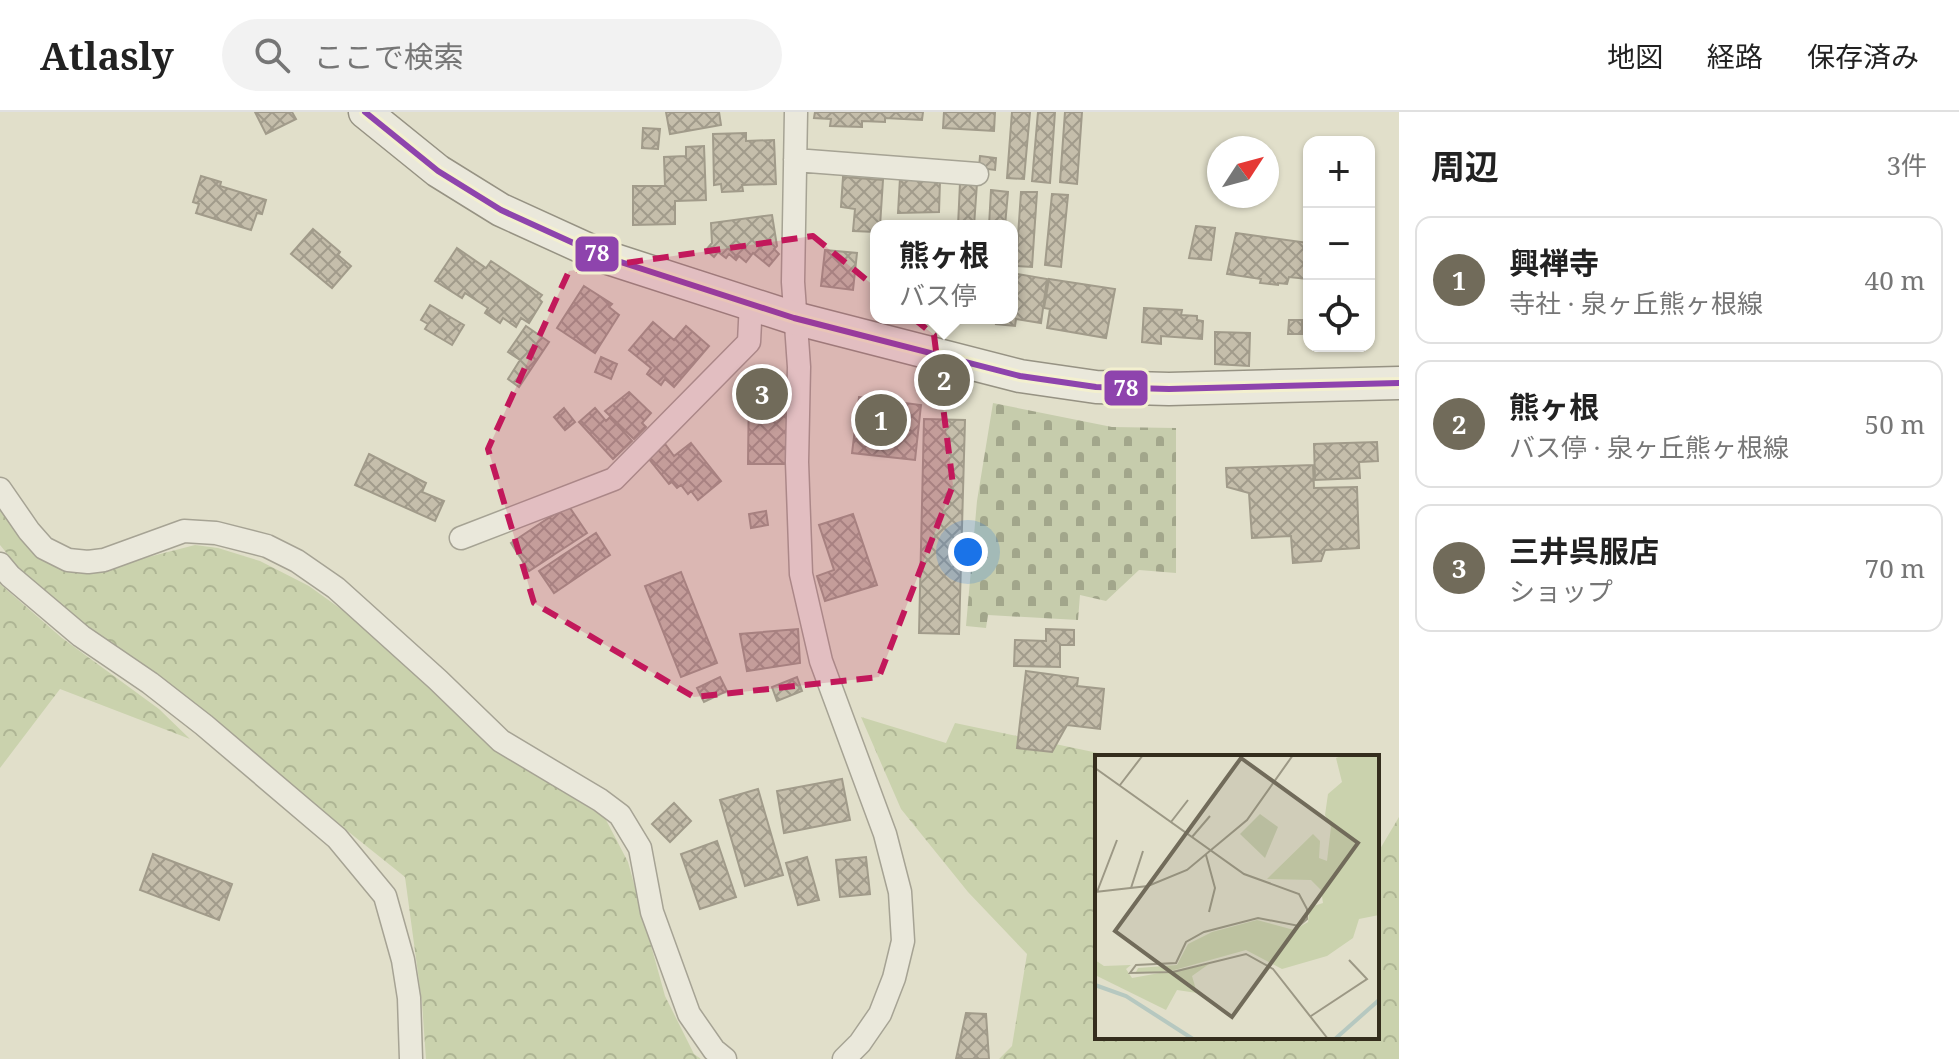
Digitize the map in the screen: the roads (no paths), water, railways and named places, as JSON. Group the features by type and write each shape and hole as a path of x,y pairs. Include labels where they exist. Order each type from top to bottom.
{"main road":[{"path":"365,112 438,171 501,210 602,256 794,318 1020,376 1096,387 1169,389 1399,383"}],"street":[{"path":"796,112 794,318 799,367 797,462 801,574 821,661 885,834 900,892 903,941 894,978 880,1014 860,1043 844,1059"},
{"path":"795,160 977,174"},
{"path":"461,538 614,479 749,342 751,302"},
{"path":"0,489 44,548 68,560 104,560 184,531 216,533 267,546 297,561 336,588 501,741 620,815 640,848 652,912 689,1014 714,1050 725,1059"},
{"path":"0,564 81,636 204,725 337,838 385,896 403,960 409,998 411,1059"}],"place":[{"name":"熊ヶ根","path":"944,380"},
{"name":"三井呉服店","path":"762,394"},
{"name":"興禅寺","path":"881,420"}]}
